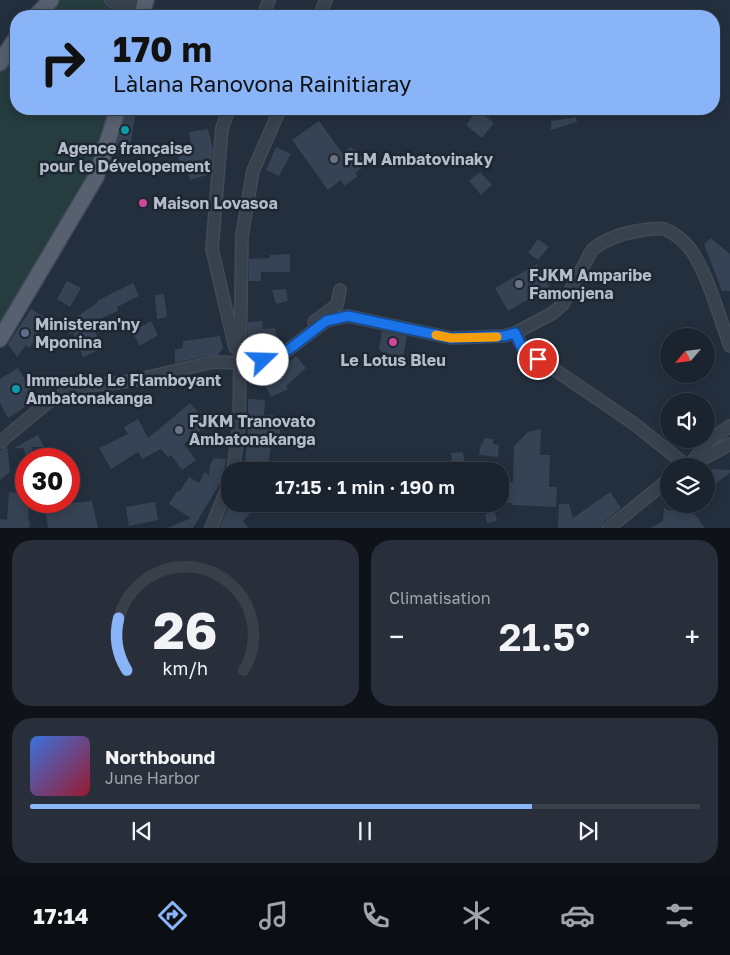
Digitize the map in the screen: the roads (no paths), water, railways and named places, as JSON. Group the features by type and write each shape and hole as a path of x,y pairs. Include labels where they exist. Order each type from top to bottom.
{"main road":[{"path":"41,10 50,0"},
{"path":"0,63 10,47"},
{"path":"0,339 96,177 116,115"}],"street":[{"path":"111,0 136,10"},
{"path":"128,0 139,10"},
{"path":"227,115 222,128 212,249 239,363"},
{"path":"234,462 239,425 242,234 253,171 277,115"},
{"path":"0,442 46,403 69,391 85,386 132,381 212,362 239,363 263,360 284,353 326,321 348,316 451,338 504,336 515,333 553,313 563,304 592,250 599,244 622,234 662,229 680,238 693,252 705,278 730,346"},
{"path":"263,360 337,305 340,290"},
{"path":"515,333 522,348 633,423 680,458"},
{"path":"694,458 710,440 730,426"},
{"path":"703,458 730,444"},
{"path":"609,528 660,486"},
{"path":"211,528 221,503"}],"place":[{"name":"Agence française pour le Dévelopement","path":"125,130"},
{"name":"FLM Ambatovinaky","path":"334,159"},
{"name":"Maison Lovasoa","path":"143,203"},
{"name":"FJKM Amparibe Famonjena","path":"519,284"},
{"name":"Ministeran'ny Mponina","path":"25,333"},
{"name":"Le Lotus Bleu","path":"393,342"},
{"name":"Immeuble Le Flamboyant Ambatonakanga","path":"16,389"},
{"name":"FJKM Tranovato Ambatonakanga","path":"179,430"}]}
